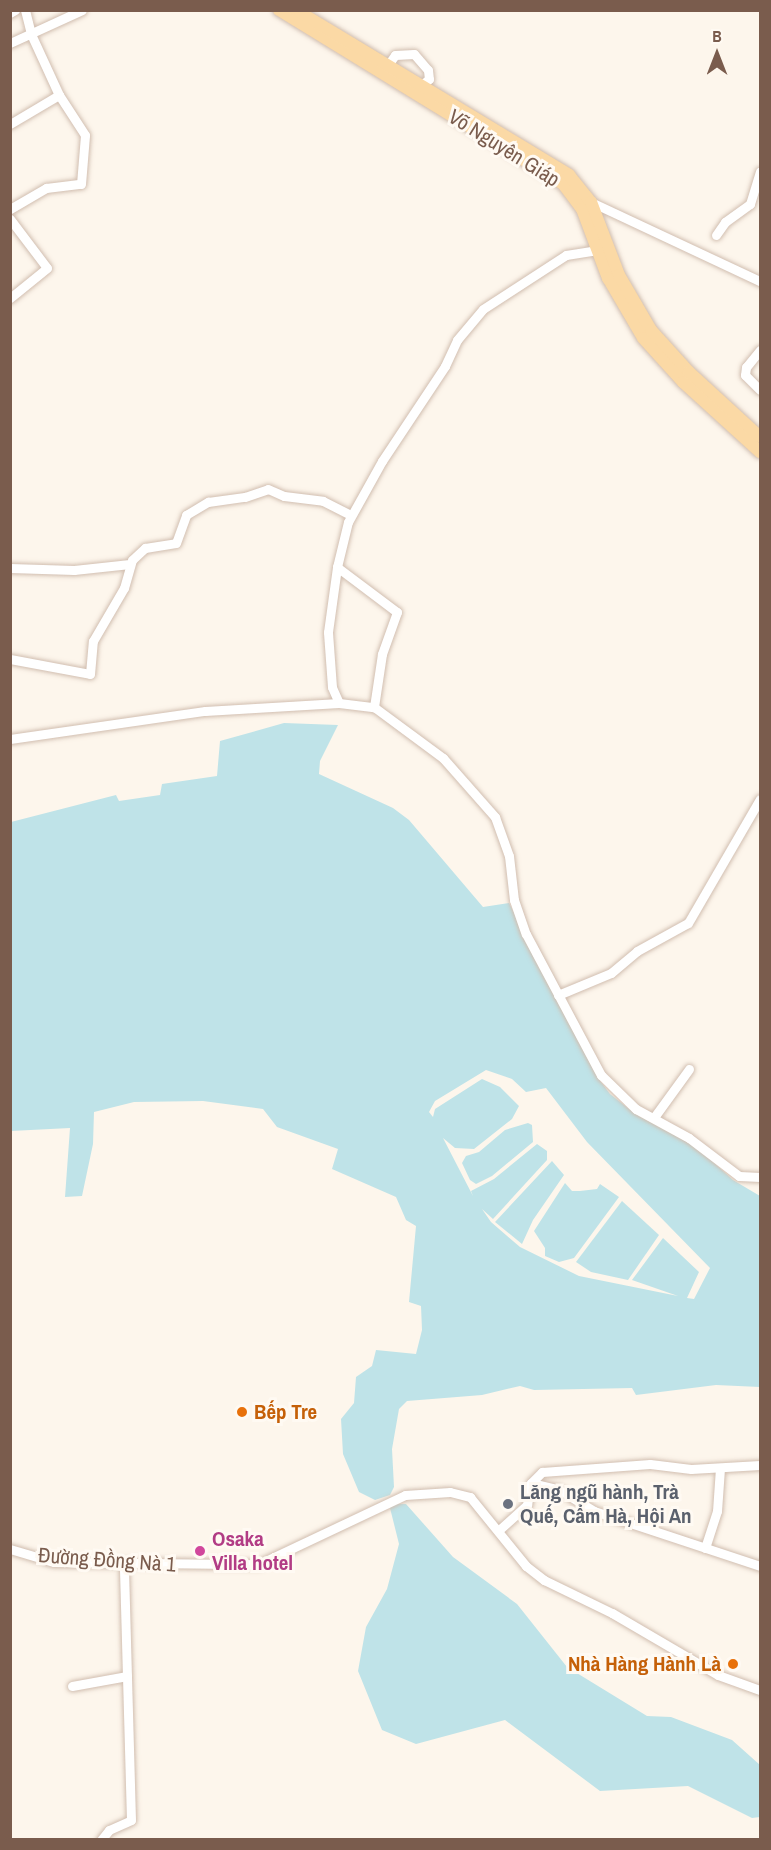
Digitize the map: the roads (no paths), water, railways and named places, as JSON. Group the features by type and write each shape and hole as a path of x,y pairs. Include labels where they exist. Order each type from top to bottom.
{"main road":[{"name":"Võ Nguyên Giáp","path":"279,10 418,89 563,184 582,209 625,310 649,346 760,452"},
{"name":"Võ Nguyên Giáp","path":"296,10 385,69"},
{"name":"Võ Nguyên Giáp","path":"418,89 556,165 591,202 619,275 651,330 689,372 760,437"}],"street":[{"path":"10,13 15,10"},
{"path":"10,209 46,188 81,184 85,135 59,94 31,34 25,10"},
{"path":"10,43 82,10"},
{"path":"385,69 395,55 414,54 428,70 429,79 418,89"},
{"path":"10,124 59,94"},
{"path":"716,235 725,222 750,204 760,172"},
{"path":"591,202 760,280"},
{"path":"10,219 47,268 10,298"},
{"path":"339,703 332,687 328,639 337,567 351,515 445,366 457,340 474,319 494,301 566,255 598,250"},
{"path":"760,350 746,367 745,375 760,390"},
{"path":"10,659 90,674 93,641 124,588 130,564 145,548 176,543 186,515 214,499 238,498 268,489 284,496 323,501 351,515"},
{"path":"10,568 74,570 130,564"},
{"path":"337,567 397,612 382,654 374,707"},
{"path":"10,739 182,713 339,703 374,707 418,736 450,765 495,817 509,856 520,919 601,1075 636,1109 655,1116 739,1176 760,1177"},
{"path":"558,995 611,973 637,951 688,923 760,799"},
{"path":"655,1116 689,1069"},
{"path":"499,1530 526,1504 531,1483 542,1472 650,1464 720,1468 760,1465"},
{"path":"705,1548 717,1511 720,1468"},
{"path":"531,1483 558,1489 594,1511 760,1566"},
{"name":"Đường Đồng Nà 1","path":"10,1549 54,1562 259,1564 405,1495 432,1491 470,1497 526,1566 544,1580 612,1613 718,1675 760,1690"},
{"path":"101,1839 109,1830 131,1820 124,1564"},
{"path":"72,1686 127,1676"}],"water":[{"path":"284,723 338,725 320,761 319,774 393,808 409,820 483,907 509,903 598,1078 610,1094 629,1109 658,1122 702,1152 733,1180 760,1196 760,1387 716,1385 636,1395 632,1388 534,1390 520,1386 482,1395 407,1401 399,1409 392,1449 394,1487 390,1495 375,1500 359,1492 343,1454 341,1419 354,1403 356,1377 372,1366 376,1350 416,1354 422,1330 421,1306 409,1302 416,1226 406,1220 396,1197 332,1169 338,1149 277,1127 263,1109 203,1101 134,1102 94,1112 93,1144 82,1196 65,1197 70,1128 11,1131 11,822 116,795 119,801 160,795 162,784 217,776 220,741","holes":["486,1070 512,1079 526,1092 546,1088 587,1142 710,1268 694,1299 687,1298 699,1272 663,1238 632,1280 678,1296 579,1276 520,1247 491,1222 482,1209 493,1219 547,1160 547,1151 537,1144 494,1179 471,1191 473,1196 443,1138 455,1148 474,1149 512,1119 519,1106 500,1087 482,1079 435,1109 433,1117 429,1112 435,1101"]},
{"path":"528,1123 532,1125 533,1142 492,1176 476,1184 470,1180 462,1163 466,1156 479,1152 505,1130"},
{"path":"552,1161 564,1175 533,1220 522,1244 495,1222"},
{"path":"565,1183 572,1191 597,1189 600,1184 619,1197 574,1258 559,1262 545,1256 545,1248 534,1231"},
{"path":"622,1201 659,1235 628,1280 591,1272 576,1262"},
{"path":"389,1504 406,1504 453,1557 517,1604 567,1667 647,1716 671,1717 732,1740 760,1765 760,1817 752,1818 688,1786 600,1791 505,1720 416,1744 382,1730 358,1671 366,1627 387,1589 399,1544"}],"place":[{"name":"Bếp Tre","path":"242,1412"},
{"name":"Lăng ngũ hành, Trà Quế, Cẩm Hà, Hội An","path":"508,1504"},
{"name":"Osaka Villa hotel","path":"200,1551"},
{"name":"Nhà Hàng Hành Là","path":"733,1664"}]}
